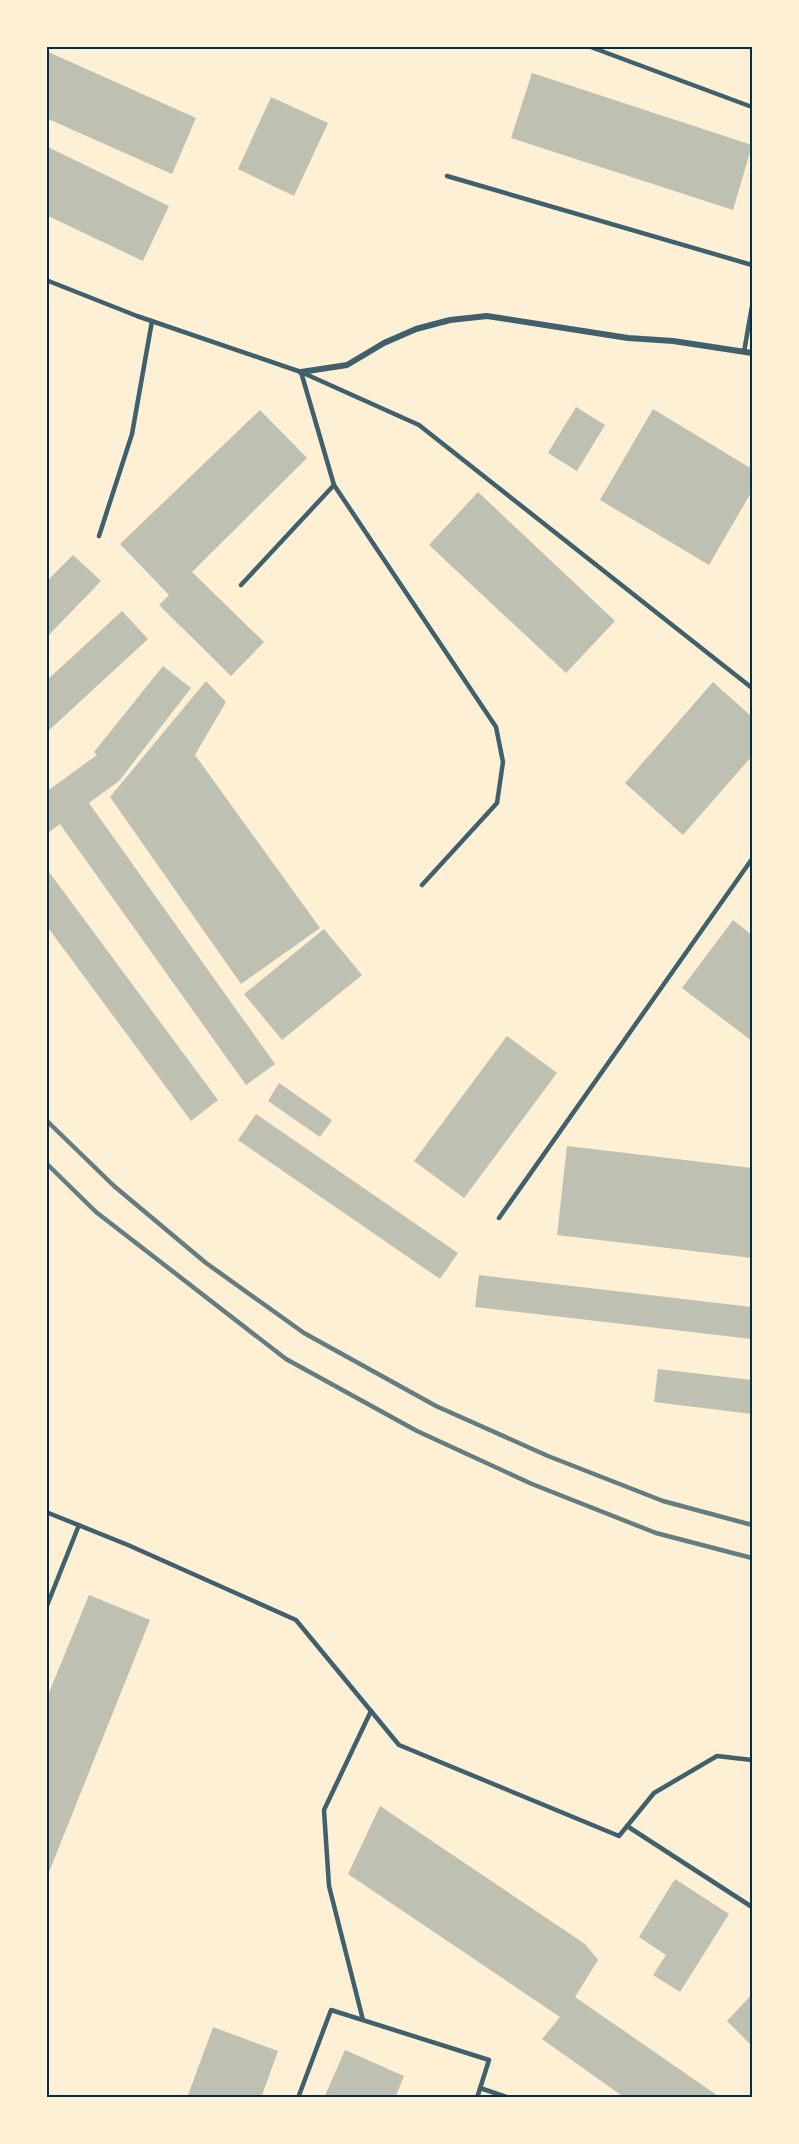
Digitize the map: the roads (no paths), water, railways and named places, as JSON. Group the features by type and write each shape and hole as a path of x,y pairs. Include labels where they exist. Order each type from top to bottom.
{"street":[{"path":"301,372 347,365 384,342 416,329 450,320 487,316 628,338 674,341 753,353"}],"lane":[{"path":"588,46 753,107"},
{"path":"447,176 753,265"},
{"path":"46,280 152,321 301,372 419,425 753,688"},
{"path":"744,352 753,306"},
{"path":"99,536 132,434 152,321"},
{"path":"301,372 334,485 496,728 503,762 497,803 422,885"},
{"path":"242,585 334,485"},
{"path":"499,1218 753,859"},
{"path":"46,1512 296,1620 399,1745 619,1836 654,1793 717,1755 753,1760"},
{"path":"46,1608 79,1525"},
{"path":"363,2020 329,1886 324,1810 371,1712"},
{"path":"627,1826 753,1907"},
{"path":"298,2097 331,2010 489,2060 477,2097"},
{"path":"480,2088 510,2097"}],"railway":[{"path":"46,1120 114,1186 206,1263 304,1333 436,1406 548,1456 663,1501 752,1525"},
{"path":"46,1163 96,1212 286,1359 417,1431 532,1484 656,1533 752,1558"}]}
